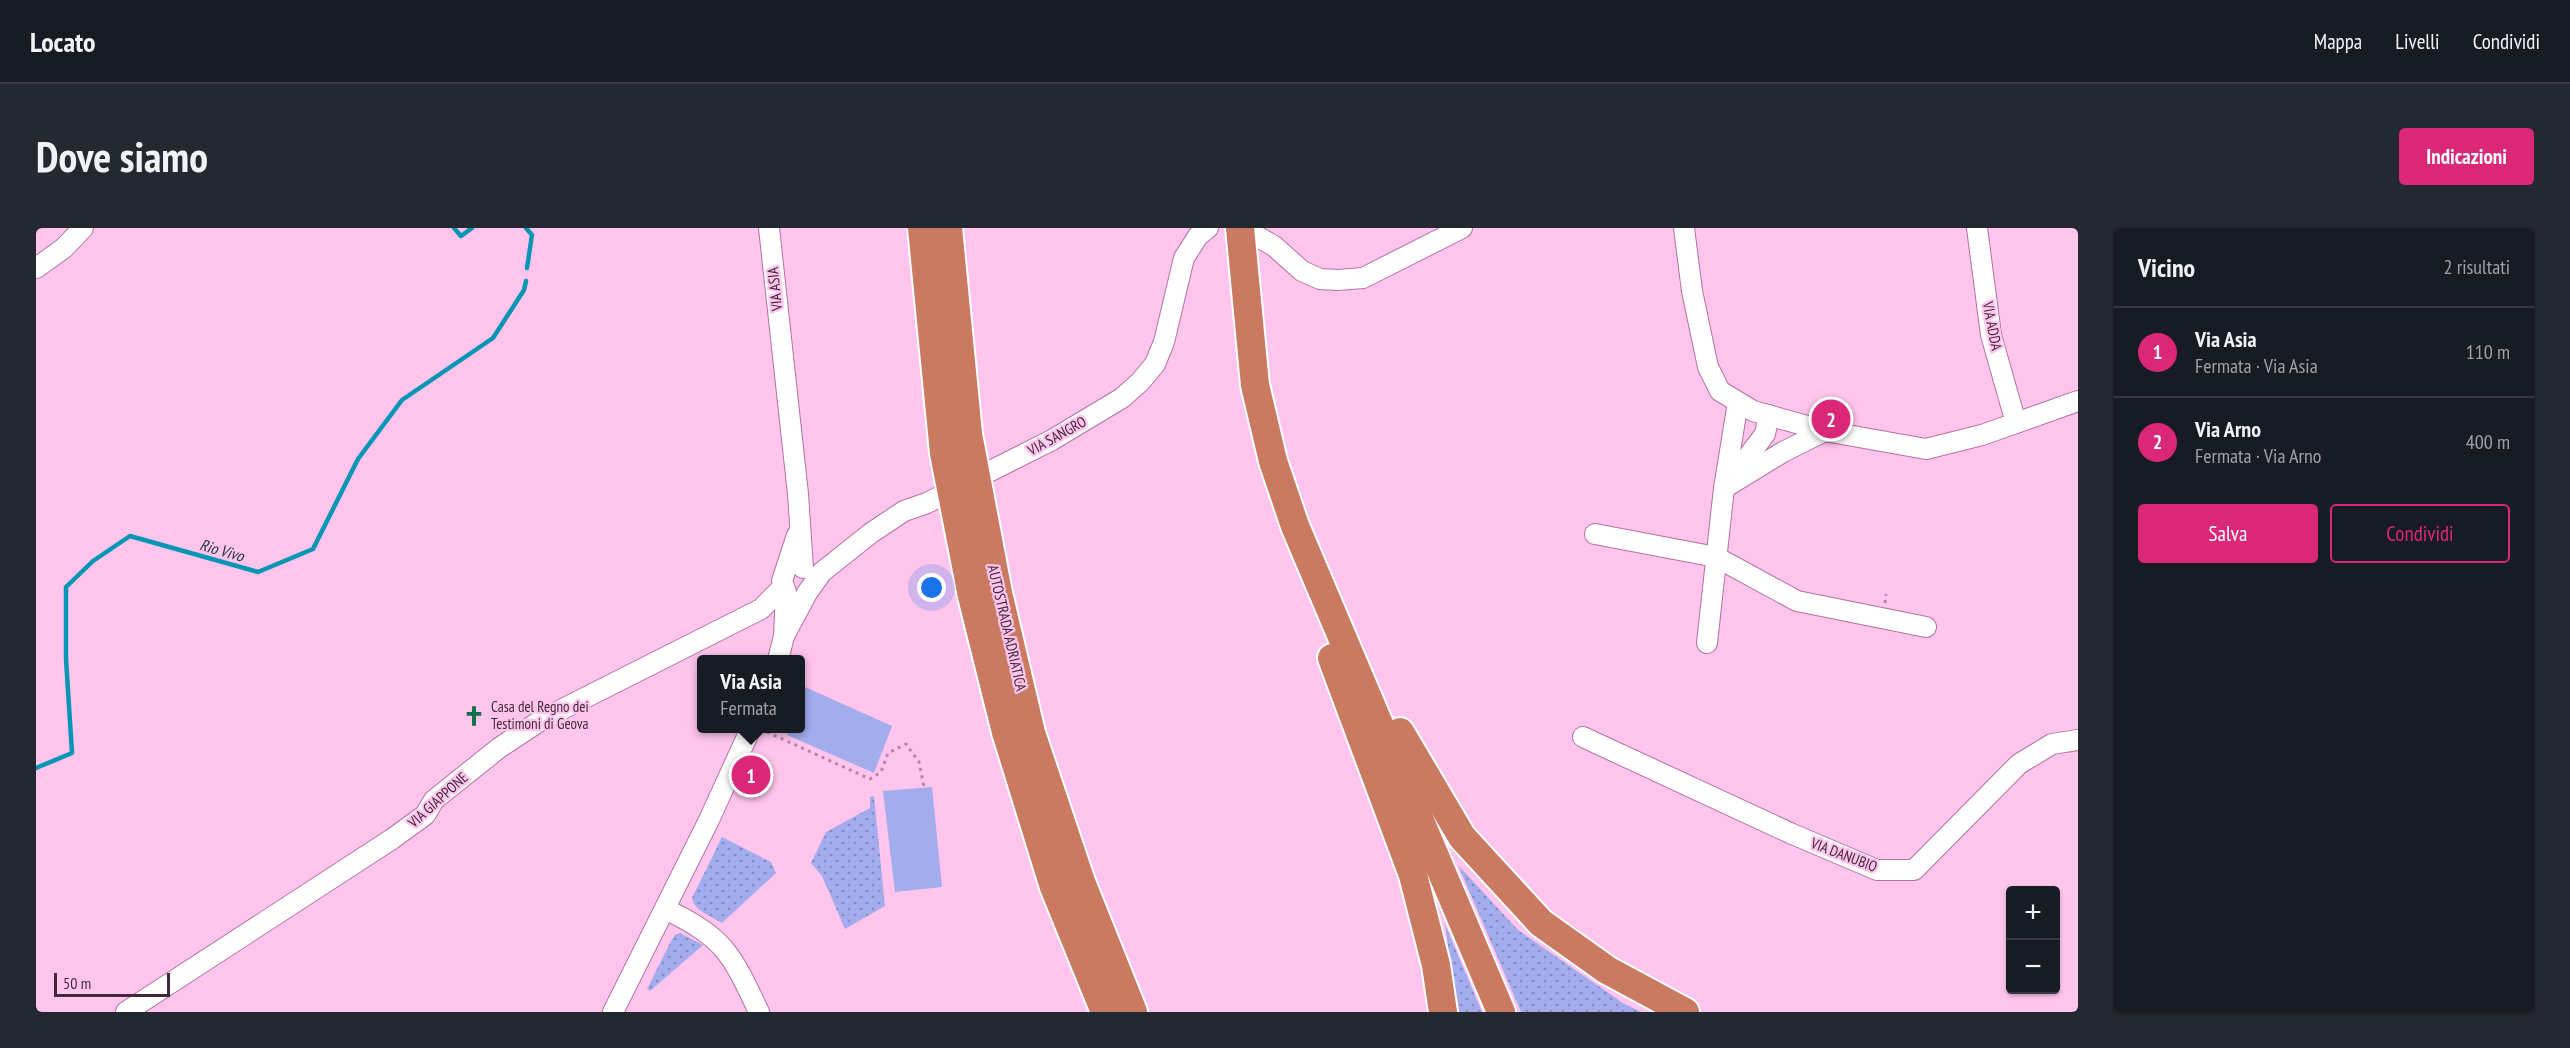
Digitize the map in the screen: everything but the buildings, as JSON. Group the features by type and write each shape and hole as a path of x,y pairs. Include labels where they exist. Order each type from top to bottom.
{"highway":[{"name":"AUTOSTRADA ADRIATICA","path":"921,228 944,453 972,596 1018,733 1133,1012"},
{"name":"AUTOSTRADA ADRIATICA","path":"948,228 968,434 998,593 1018,733 1054,887 1105,1012"},
{"path":"1241,228 1255,385 1273,461 1295,526 1501,1012"},
{"path":"1295,526 1321,628 1413,875 1436,965 1443,1012"},
{"path":"1295,526 1313,544 1405,744 1462,837 1541,923 1607,970 1685,1012"}],"street":[{"path":"36,268 64,248 83,228"},
{"name":"VIA ASIA","path":"769,228 798,494 799,530 810,579 784,636 779,655"},
{"name":"VIA SANGRO","path":"810,579 904,511 959,487 1052,440 1122,398 1155,364 1164,342 1185,258 1198,236 1208,228"},
{"path":"1241,228 1274,246 1302,271 1320,279 1338,280 1363,278 1462,228"},
{"path":"1684,228 1692,291 1708,367 1720,391 1753,411 1825,431 1926,449 1982,435 2078,401"},
{"name":"VIA ADDA","path":"1977,228 1991,335 2016,423"},
{"path":"1707,643 1724,488 1738,402"},
{"path":"1724,488 1765,434 1769,415"},
{"path":"1724,488 1783,452 1825,431"},
{"name":"VIA ASIA","path":"784,636 785,585 799,530"},
{"path":"1594,534 1716,557 1797,601 1926,627"},
{"path":"792,568 810,579 797,597 785,585 792,568"},
{"name":"VIA GIAPPONE","path":"126,1012 392,839 425,815 434,800 499,748 543,719 761,609 785,585"},
{"path":"761,609 771,608 785,614"},
{"path":"613,1012 749,733"},
{"name":"VIA DANUBIO","path":"1583,737 1769,824 1877,870 1914,870 2019,764 2052,744 2078,740"},
{"path":"665,909 694,923 722,944 739,969 759,1012"}],"path":[{"path":"768,733 870,779 880,772 888,753 906,744 919,762 924,787"}],"shaded area":[{"path":"805,687 892,726 874,773 787,735 788,733 805,733"},
{"path":"932,787 942,887 895,892 883,791"},
{"path":"874,796 885,906 845,929 822,876 811,863 826,832 870,808 870,797"},
{"path":"722,837 771,862 776,873 722,923 699,910 692,898"},
{"path":"1458,865 1518,930 1623,1003 1641,1012 1521,1012"},
{"path":"1445,924 1482,1012 1457,1012"},
{"path":"680,933 703,945 650,991 647,989 671,941 675,935"}],"waterway":[{"name":"Rio Vivo","path":"454,228 461,236 472,228"},
{"name":"Rio Vivo","path":"526,228 532,235 527,268"},
{"name":"Rio Vivo","path":"36,768 72,753 66,659 66,587 93,561 130,536 258,572 313,549 358,459 402,400 493,338 524,290 526,281"}],"place":[{"name":"Via Arno","path":"1831,419"},
{"name":"Casa del Regno dei Testimoni di Geova","path":"474,716"},
{"name":"Via Asia","path":"751,775"}]}
